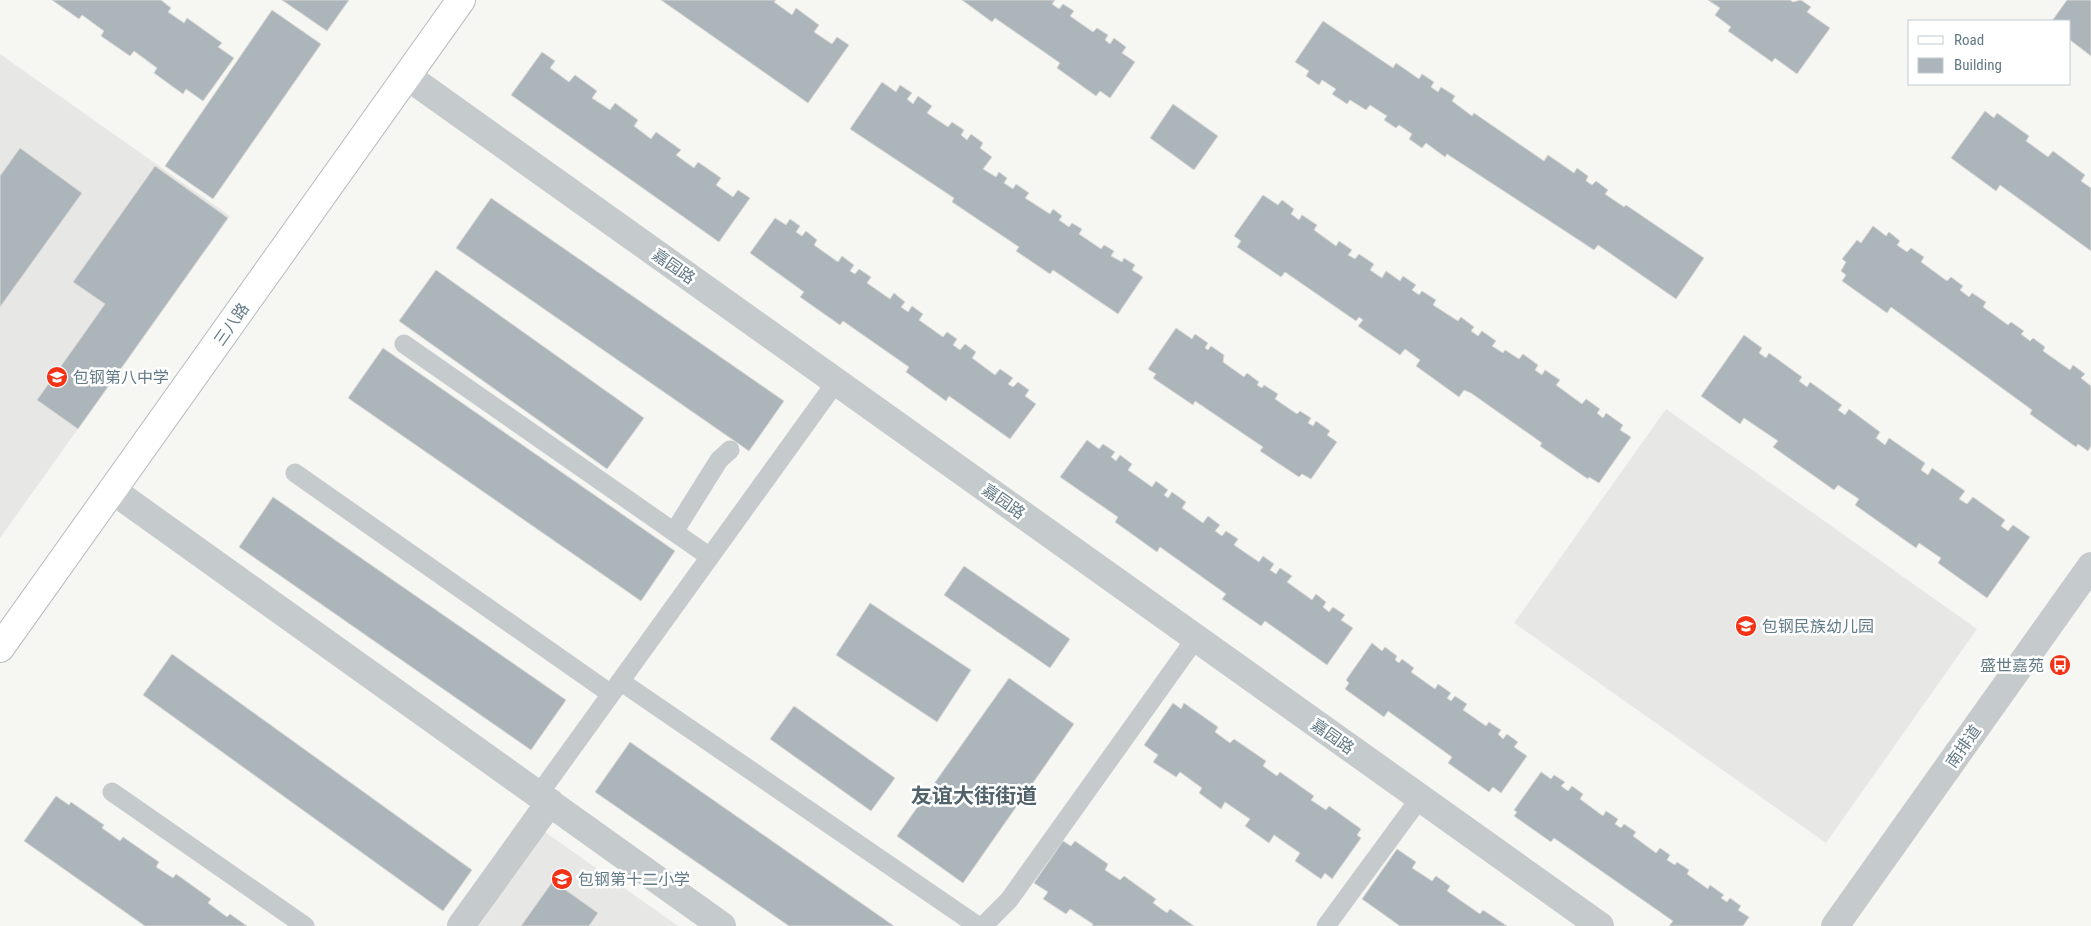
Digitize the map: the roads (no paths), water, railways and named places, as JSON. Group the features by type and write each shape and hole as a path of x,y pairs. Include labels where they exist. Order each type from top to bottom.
{"main road":[{"name":"三八路","path":"0,648 461,0"}],"street":[{"name":"嘉园路","path":"407,76 1600,926"},
{"path":"112,490 722,926"},
{"name":"南排道","path":"1835,926 2091,566"},
{"path":"461,926 545,798"}],"lane":[{"path":"404,344 710,557"},
{"path":"545,798 616,688 836,382"},
{"path":"674,532 719,460 730,450"},
{"path":"295,473 616,688 978,926"},
{"path":"983,926 1009,900 1196,638"},
{"path":"112,792 306,926"},
{"path":"1326,926 1420,798"}],"place":[{"name":"包钢第八中学","path":"57,377"},
{"name":"包钢民族幼儿园","path":"1746,626"},
{"name":"盛世嘉苑","path":"2060,665"},
{"name":"包钢第十二小学","path":"562,879"}],"district":[{"name":"友谊大街街道","path":"974,796"}]}
